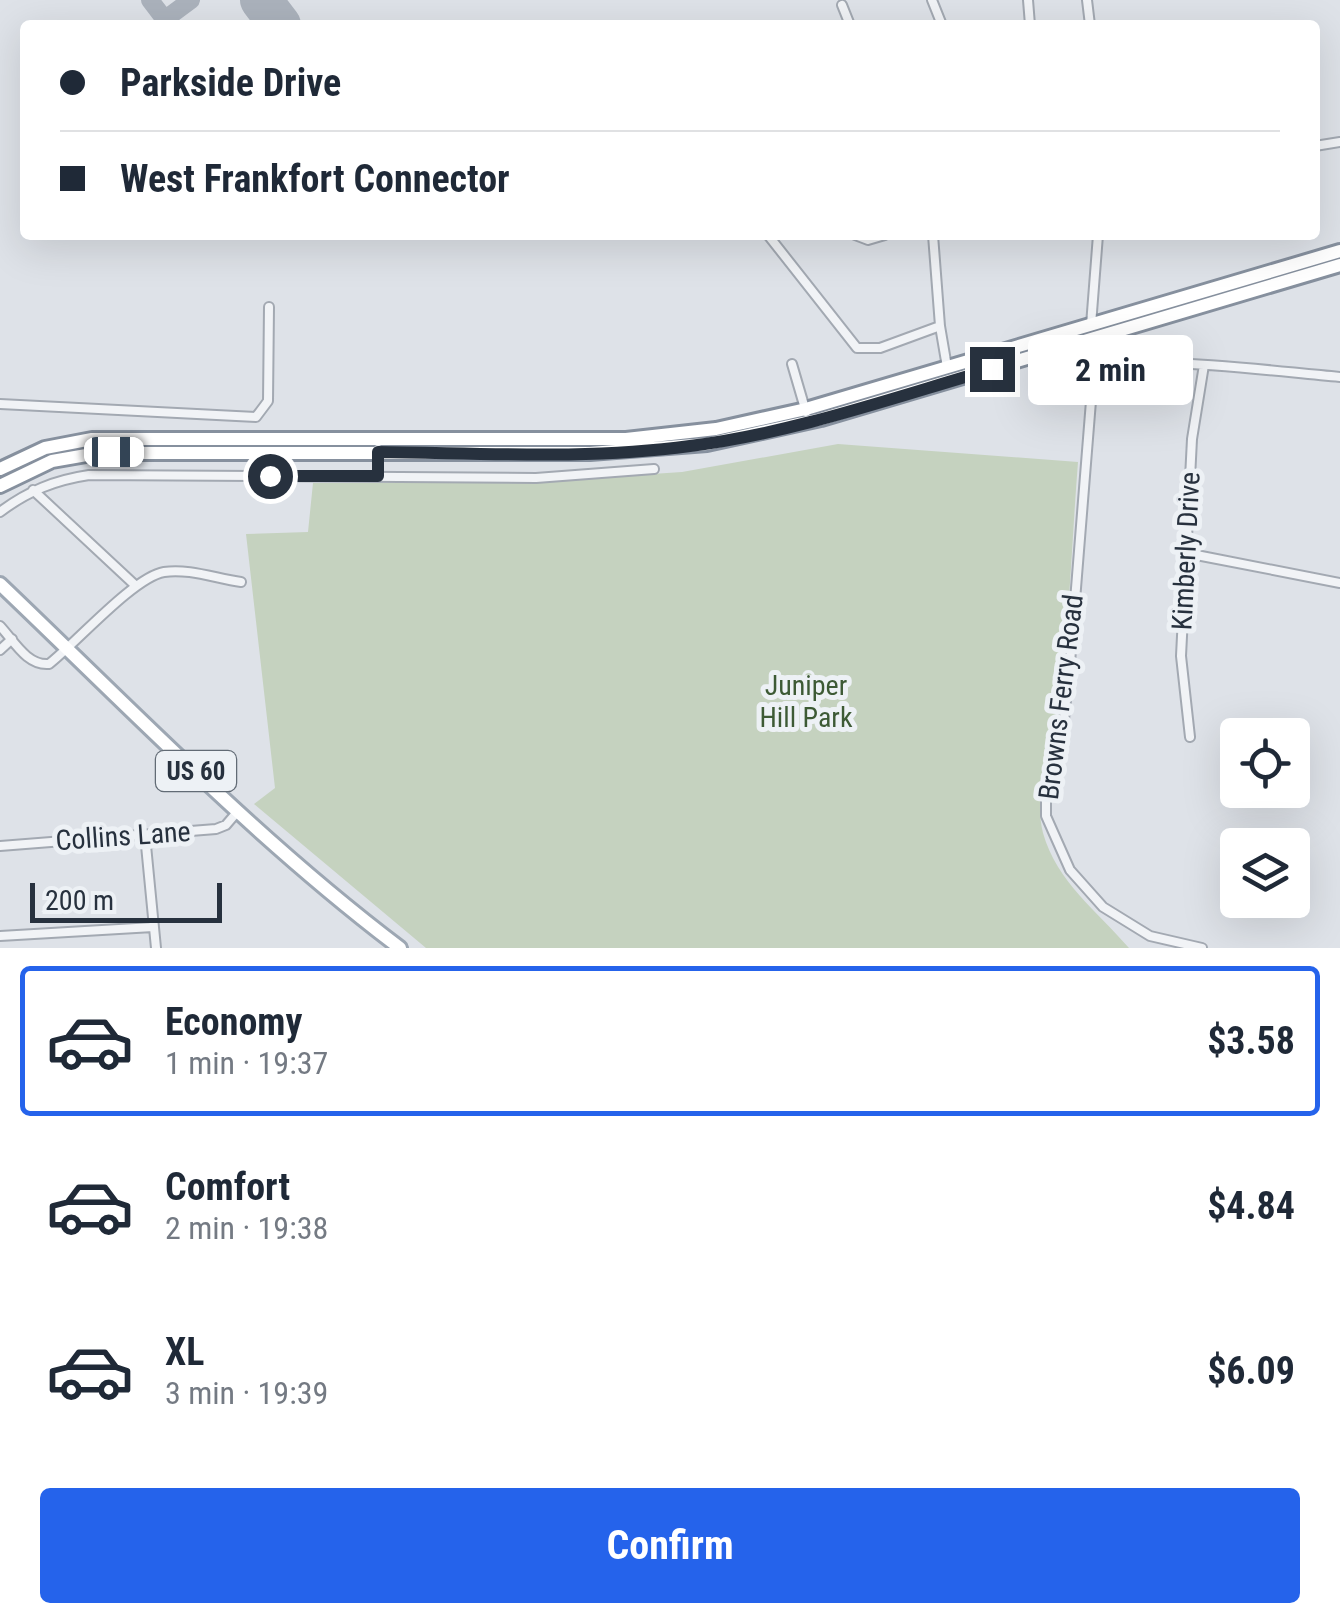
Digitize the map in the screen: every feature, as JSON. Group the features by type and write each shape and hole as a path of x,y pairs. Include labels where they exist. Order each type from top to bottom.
{"main road":[{"path":"0,468 45,448 92,440 649,450 745,438 1340,252"},
{"path":"1091,332 1340,265"},
{"path":"0,486 52,460 98,452 378,446"},
{"name":"US 60","path":"0,584 238,810 348,909 400,948"}],"street":[{"path":"842,6 848,20"},
{"path":"772,240 857,348 880,348 940,326"},
{"path":"933,240 940,326 950,374"},
{"name":"Browns Ferry Road","path":"1098,240 1067,691 1046,794 1046,816 1070,870 1104,906 1150,936 1202,948"},
{"path":"0,404 256,416 268,401 269,307"},
{"path":"1041,370 1092,362 1204,365 1340,377"},
{"path":"792,364 808,416"},
{"name":"Kimberly Drive","path":"1190,737 1180,670 1192,439 1204,365"},
{"path":"378,446 378,476"},
{"path":"0,512 33,490 89,476 536,478 654,470"},
{"path":"33,490 136,586"},
{"path":"1186,552 1340,583"},
{"path":"0,626 32,661 42,666 68,649 136,586 156,574 173,571 241,582"},
{"path":"0,650 12,639"},
{"name":"Collins Lane","path":"0,846 221,828 238,810"},
{"path":"145,835 156,948"},
{"path":"0,936 153,927"}],"green space":[{"name":"Juniper Hill Park","path":"838,444 1078,462 1063,661 1042,780 1040,816 1049,850 1068,881 1129,948 426,948 254,804 275,788 246,534 308,532 313,483 516,483 682,472"}],"taxiway":[{"path":"150,0 165,20"},
{"path":"164,20 191,0"}],"runway":[{"path":"261,0 276,20"}],"route":[{"path":"270,476 378,476 378,452 610,452 707,444 809,422 992,369"}]}
